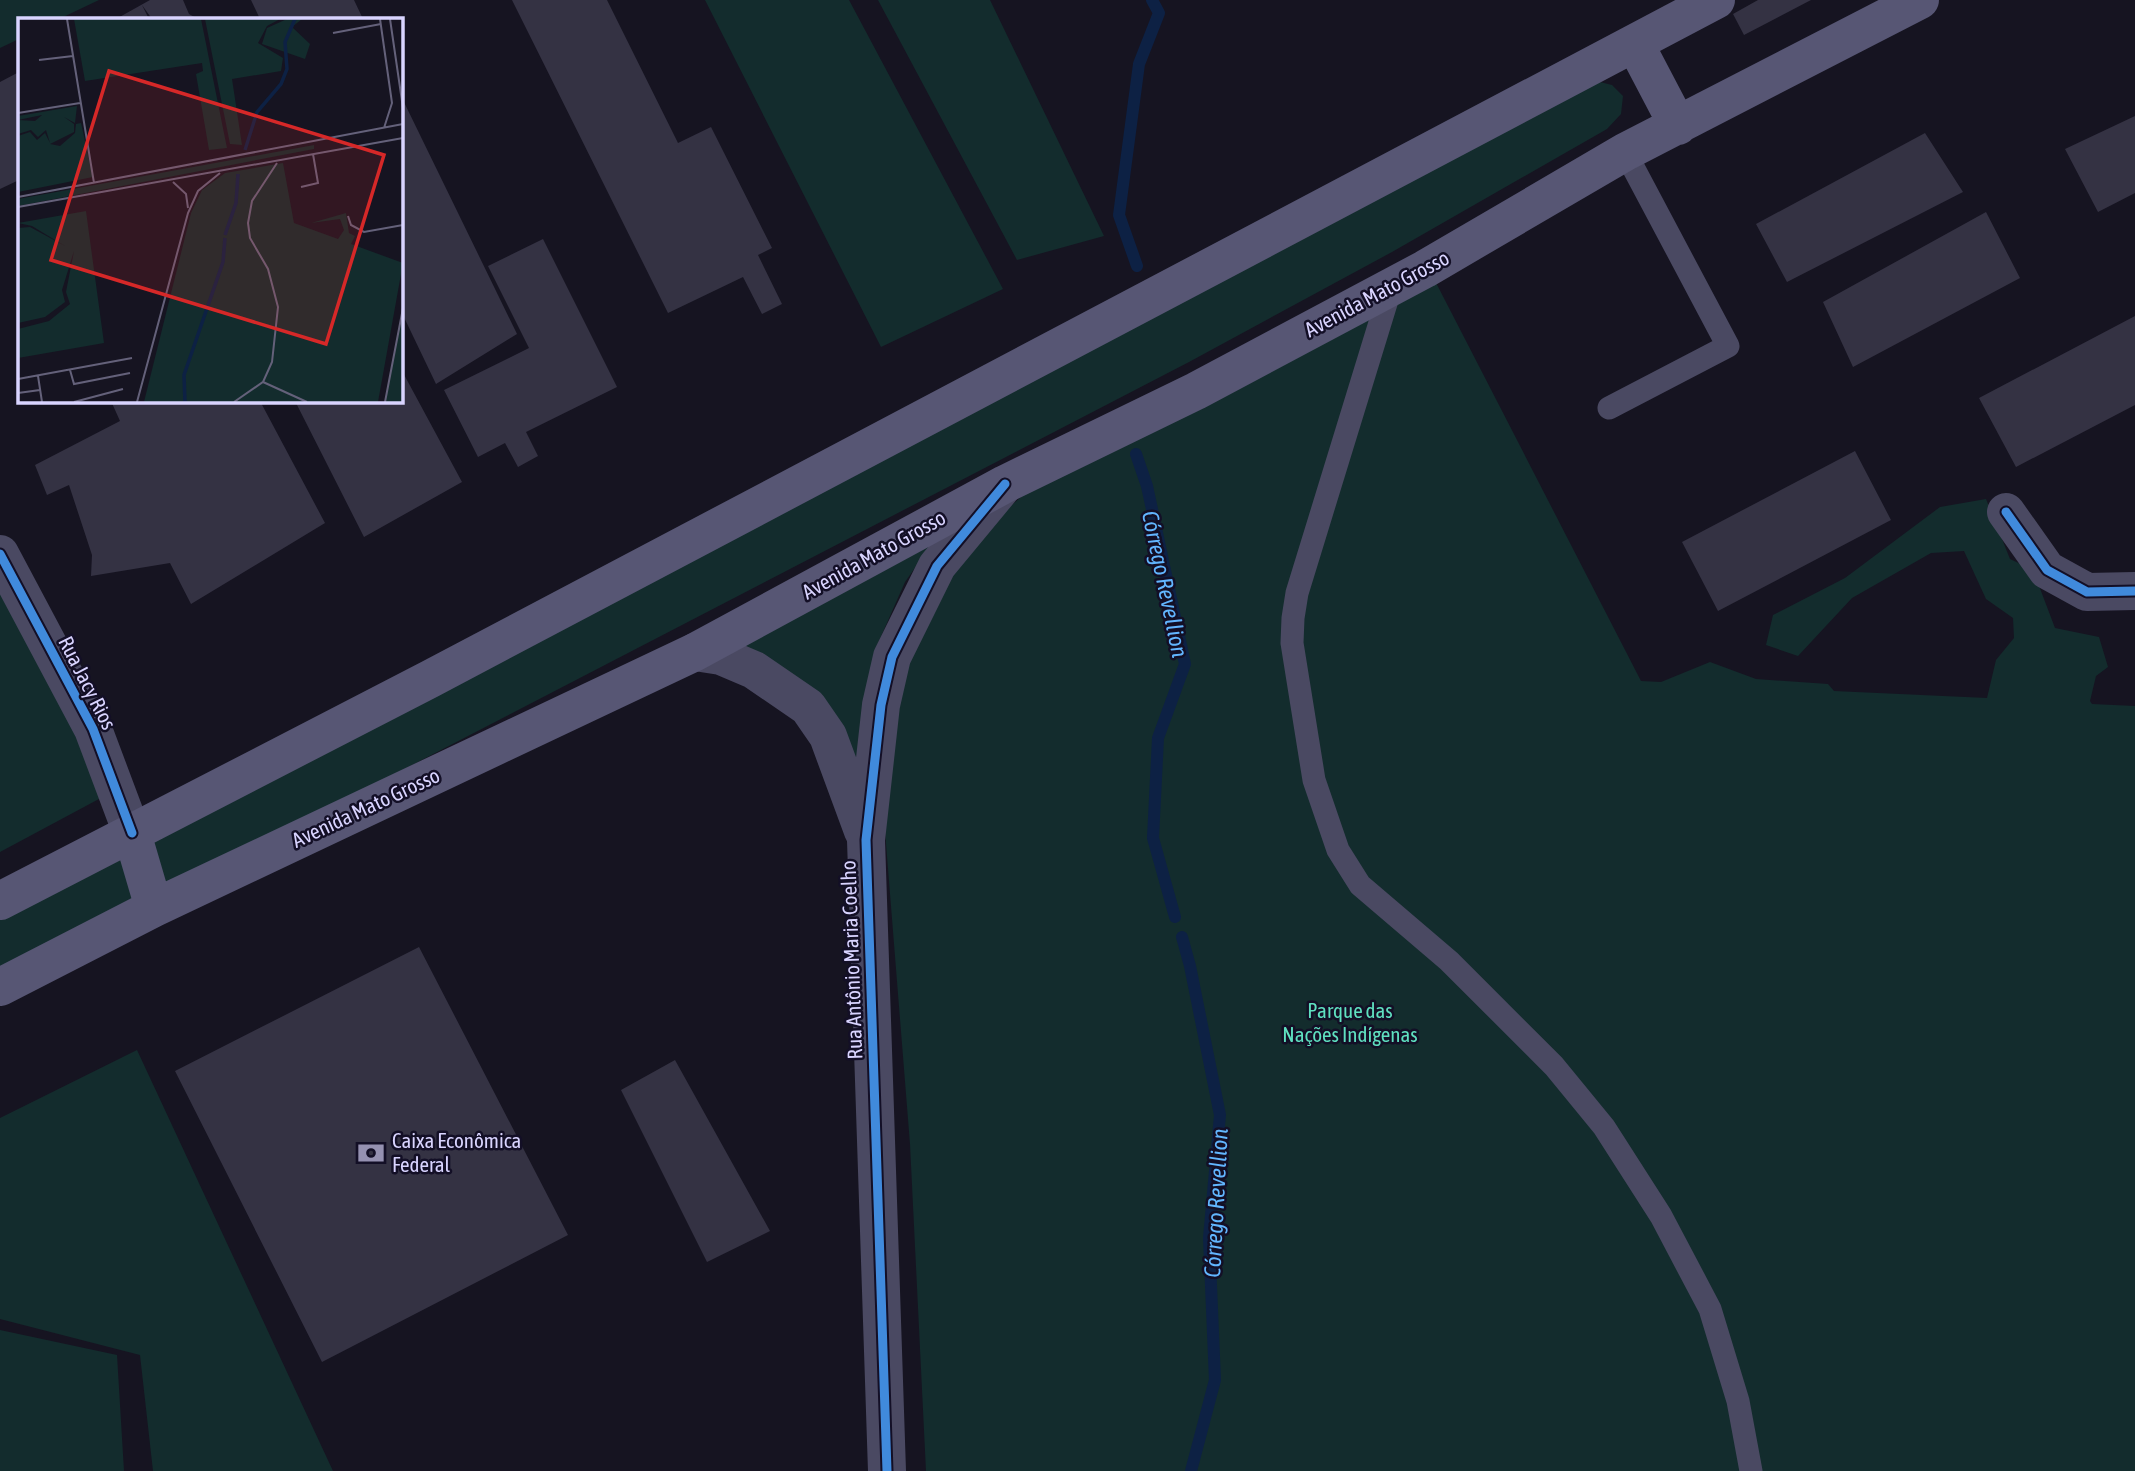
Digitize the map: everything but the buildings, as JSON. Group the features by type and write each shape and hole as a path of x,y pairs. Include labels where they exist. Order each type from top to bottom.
{"main road":[{"path":"0,901 430,679 1716,0"},
{"name":"Avenida Mato Grosso","path":"0,987 153,908 695,652 1005,484 1196,391 1425,269 1625,152 1920,0"},
{"path":"1635,44 1678,125"},
{"path":"132,832 153,908"}],"street":[{"name":"Rua Antônio Maria Coelho","path":"887,1471 866,840 881,705 892,657 937,566 1005,484"},
{"path":"2006,512 2047,570 2087,592 2135,591"},
{"name":"Rua Jacy Rios","path":"0,554 93,729 132,832"},
{"name":"Rua Antônio Maria Coelho","path":"695,652 721,656 754,670 808,707 828,736 866,840"}],"lane":[{"path":"1609,408 1728,346 1625,152"},
{"path":"1391,287 1297,593 1293,618 1292,643 1314,780 1338,850 1360,885 1449,961 1554,1066 1604,1127 1661,1216 1710,1308 1738,1401 1751,1471"}],"green space":[{"path":"0,0 99,0 61,18 18,18 18,39 0,48"},
{"path":"705,0 849,0 1003,289 881,347"},
{"path":"878,0 990,0 1104,236 1017,260"},
{"path":"1592,80 1612,85 1623,96 1621,114 1607,129 1392,252 1189,362 0,977 0,915"},
{"name":"Parque das Nações Indígenas","path":"1432,275 1641,681 1661,682 1710,662 1756,679 1828,684 1834,691 1987,698 1996,660 2014,638 2013,618 1986,599 1964,551 1931,553 1852,598 1798,656 1766,645 1773,615 1845,578 1940,507 1986,499 2010,559 2033,570 2055,628 2099,637 2108,667 2096,676 2090,701 2092,704 2135,706 2135,1471 926,1471 910,1144 885,831 896,709 913,643 949,570 983,529 1045,477"},
{"path":"936,538 905,582 875,650 857,789 740,647"},
{"path":"0,587 112,792 0,852"},
{"path":"137,1050 333,1471 153,1471 140,1355 0,1319 0,1118"},
{"path":"0,1330 117,1355 124,1471 0,1471"}],"waterway":[{"name":"Córrego Revellion","path":"1137,266 1119,215 1139,64 1159,13 1152,0"},
{"name":"Córrego Revellion","path":"1136,454 1147,486 1185,664 1158,738 1153,838 1175,917"},
{"name":"Córrego Revellion","path":"1182,937 1220,1115 1209,1238 1215,1380 1191,1471"}],"cycle path":[{"path":"887,1471 866,840 881,705 892,657 937,566 1005,484"},
{"path":"2006,512 2047,570 2087,592 2135,591"},
{"path":"0,554 93,729 132,833"}],"place":[{"name":"Caixa Econômica Federal","path":"371,1153"}]}
